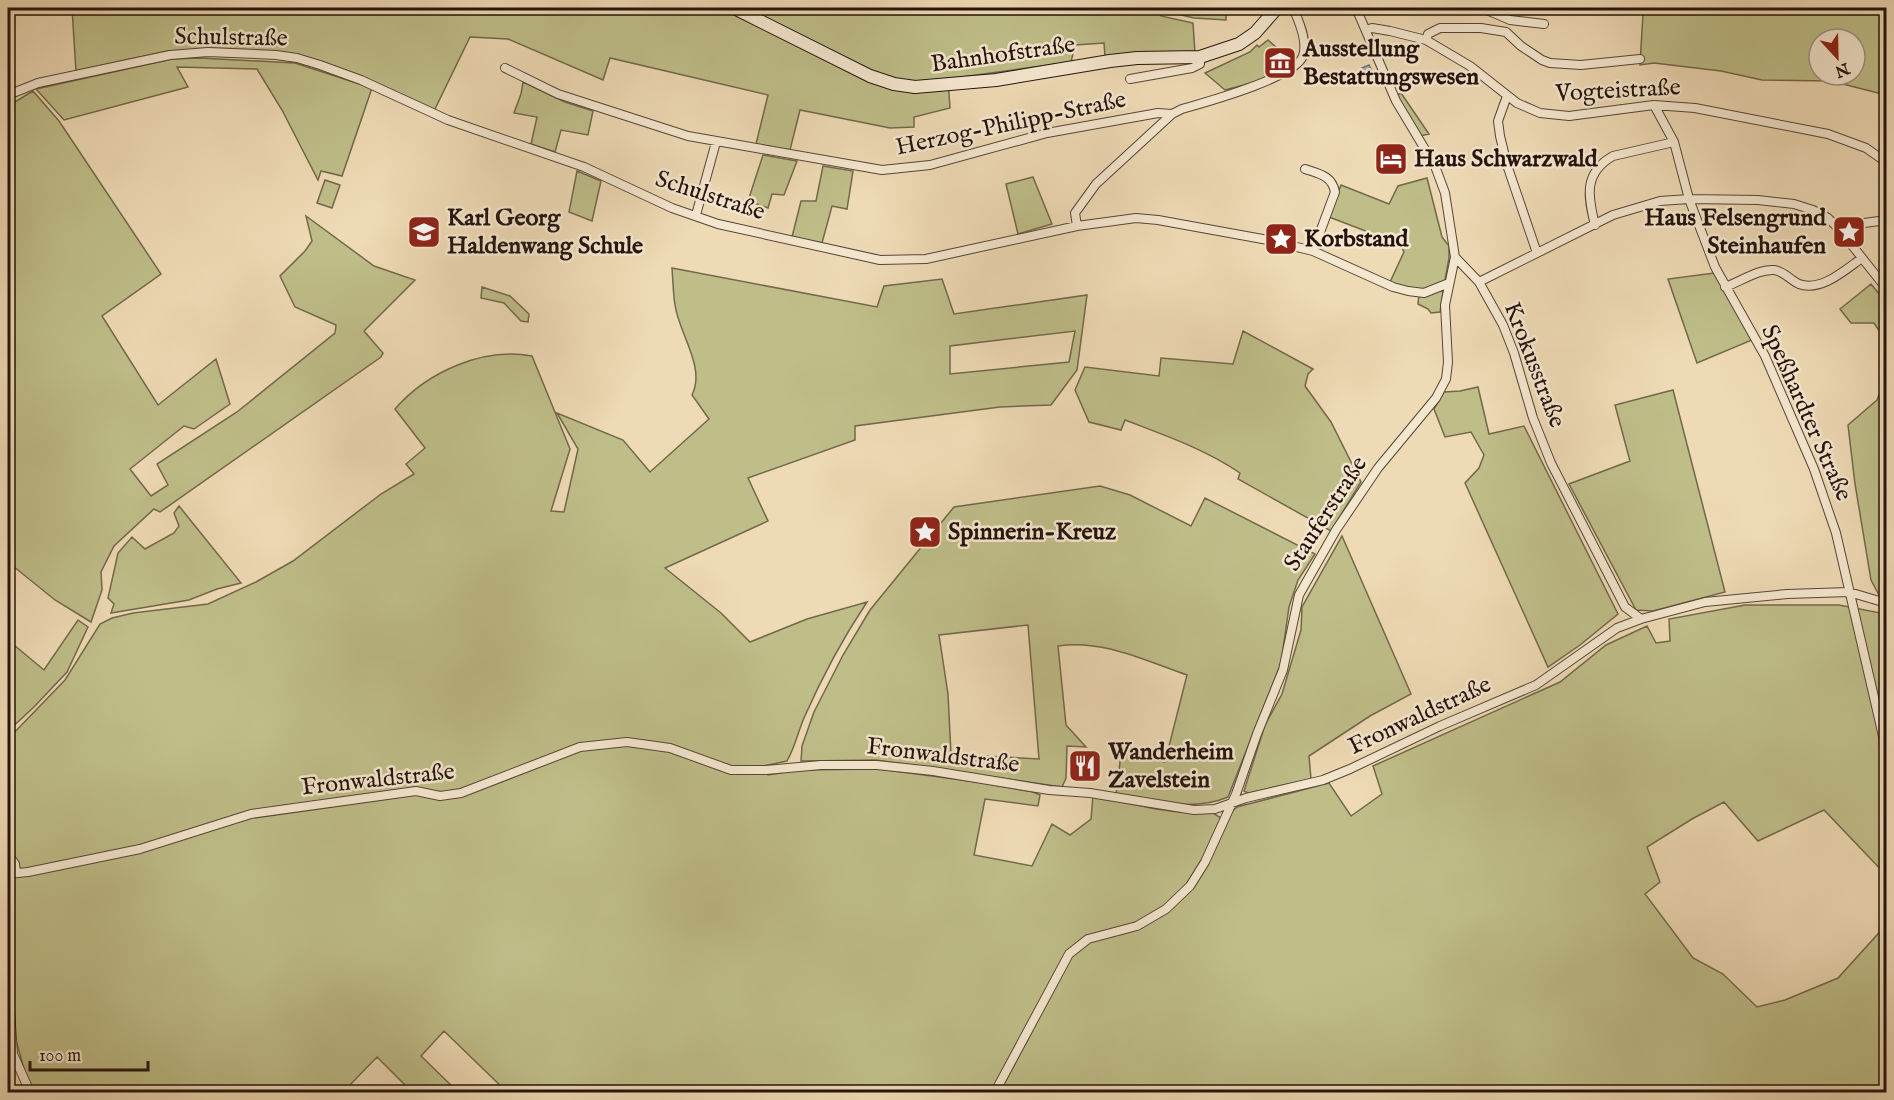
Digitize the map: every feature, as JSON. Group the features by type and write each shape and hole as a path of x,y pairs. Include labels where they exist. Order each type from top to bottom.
{"street":[{"name":"Bahnhofstraße","path":"734,8 870,76 894,84 915,87 996,80 1137,58 1200,57 1239,44 1255,33 1277,8"},
{"path":"1077,226 1075,213 1096,184 1172,114 1255,86 1296,66 1304,54 1303,39 1293,8"},
{"path":"1356,8 1395,101 1436,166 1445,193 1455,257"},
{"path":"1482,8 1510,20 1544,24"},
{"path":"1506,32 1510,20"},
{"name":"Vogteistraße","path":"1366,30 1372,28 1426,40 1470,66 1528,110 1553,116 1569,116 1654,105 1695,108 1805,128 1847,140 1866,148 1887,162"},
{"path":"1426,40 1428,34 1440,28 1481,28 1506,32 1528,51 1550,63 1581,65 1641,59"},
{"name":"Schulstraße","path":"8,95 38,83 170,55 208,52 276,55 297,58 368,83 448,120 584,167 672,208 718,224 880,260 926,259 1077,226 1116,220 1158,220 1268,240 1313,251 1393,287 1408,291 1424,293 1449,284"},
{"path":"1130,79 1192,68 1200,64 1200,57"},
{"name":"Herzog-Philipp-Straße","path":"505,68 558,94 688,136 882,170 930,165 1047,134 1158,113 1172,114"},
{"path":"1507,96 1498,121 1500,136 1507,165 1538,253"},
{"name":"Speßhardter Straße","path":"1654,105 1674,142 1703,240 1725,287 1765,356 1814,469 1836,533 1887,749"},
{"path":"696,215 716,142"},
{"path":"1595,225 1589,191 1597,169 1604,161 1613,156 1674,142"},
{"path":"1305,169 1328,177 1333,183 1335,192 1313,251"},
{"path":"1479,282 1613,215 1636,207 1660,201 1689,199 1758,200 1794,204 1828,218 1887,288"},
{"path":"1839,230 1850,225 1887,220"},
{"name":"Krokusstraße","path":"1455,257 1479,282 1503,325 1514,353 1533,418 1551,463 1625,607 1641,619"},
{"name":"Stauferstraße","path":"995,1092 1069,954 1088,939 1137,926 1166,909 1190,886 1205,862 1231,803 1283,670 1302,587 1336,530 1378,468 1436,398 1446,379 1448,362 1445,304 1455,257"},
{"path":"1725,287 1772,270 1780,271 1796,283 1806,286 1817,285 1862,258"},
{"name":"Fronwaldstraße","path":"12,873 140,849 251,814 417,791 440,796 461,793 580,747 627,742 670,748 731,770 766,771 821,765 877,765 933,771 1049,790 1090,793 1194,810 1215,809 1323,780 1350,769 1431,730 1536,685 1617,628 1641,619 1705,603 1746,597 1849,592 1887,603"},
{"path":"1617,628 1625,607"},
{"path":"8,854 15,864 12,873"},
{"path":"8,981 14,1054 30,1092"}],"shaded area":[{"path":"72,8 1226,8 1226,20 1194,18 1160,10 1161,16 1193,23 1195,53 1105,57 1104,43 1075,45 1071,62 948,79 950,108 914,117 914,127 890,128 800,110 790,150 756,144 768,95 610,58 603,80 508,39 470,37 434,111 294,55 168,51 76,71"},
{"path":"1528,8 1886,8 1886,95 1855,87 1867,87 1867,27 1807,27 1807,81 1762,80 1721,71 1654,63 1640,65 1643,14 1596,9"},
{"path":"1268,40 1288,58 1284,65 1269,76 1225,90 1205,73 1250,52 1257,45 1259,47"},
{"path":"200,58 295,63 372,88 342,176 321,171 318,180 282,110 257,69 177,67 188,87 64,120 36,89 172,59"},
{"path":"523,82 565,102 593,111 588,135 561,130 555,152 531,144 537,117 514,113"},
{"path":"33,91 59,121 161,274 102,316 158,405 216,359 230,404 194,429 184,426 130,469 151,496 168,485 157,464 237,412 335,333 336,325 295,307 280,276 312,241 306,216 374,266 415,280 364,331 383,353 381,357 160,512 154,509 114,546 101,572 102,590 91,622 55,600 8,562 8,106"},
{"path":"1401,93 1429,134 1420,136 1397,95"},
{"path":"763,155 797,161 784,195 772,194 768,208 748,201"},
{"path":"823,166 853,171 847,209 832,206 822,243 792,237 801,201 816,201"},
{"path":"577,171 601,181 592,221 569,212"},
{"path":"1033,177 1052,224 1018,234 1006,184"},
{"path":"1427,178 1442,237 1449,246 1449,258 1445,280 1430,288 1418,290 1390,282 1404,252 1400,244 1329,217 1341,185 1389,204 1398,186"},
{"path":"325,180 340,185 332,208 317,203"},
{"path":"672,268 877,307 884,286 942,279 954,314 1087,295 1077,370 1051,405 1000,407 855,426 855,440 748,478 768,521 665,568 721,613 750,642 807,619 867,602 826,673 804,718 787,761 759,767 768,775 799,770 879,769 977,782 1040,795 1038,806 985,799 974,855 1032,866 1052,824 1070,835 1091,819 1093,796 1168,811 1213,813 1221,818 1192,889 1230,813 1237,807 1329,783 1351,816 1382,794 1373,766 1560,682 1606,645 1647,626 1656,643 1670,641 1669,619 1745,605 1839,605 1886,614 1886,736 1879,744 1886,769 1886,875 1824,810 1758,841 1724,802 1647,847 1660,882 1645,894 1693,958 1723,974 1757,1007 1785,1000 1838,978 1886,925 1886,1092 1000,1092 1044,1008 992,1092 507,1092 444,1031 421,1056 458,1092 412,1092 377,1057 343,1092 35,1092 26,1076 14,1033 8,1029 8,739 65,680 100,624 112,618 133,613 208,604 256,582 293,561 381,494 414,474 406,464 425,448 395,409 423,384 457,365 494,355 532,356 570,449 551,511 564,512 578,449 557,413 623,440 650,472 709,419 692,395 696,373 677,316","holes":["1075,331 1069,362 950,374 950,346"]},
{"path":"1714,273 1752,340 1697,363 1668,279"},
{"path":"1871,284 1886,302 1886,341 1874,323 1851,323 1840,309"},
{"path":"482,287 510,296 529,314 528,322 521,321 504,303 481,298"},
{"path":"1438,289 1443,292 1440,312 1431,313 1418,304 1419,294"},
{"path":"1243,331 1313,369 1308,374 1305,386 1331,422 1361,482 1331,531 1238,479 1240,473 1199,450 1125,420 1121,430 1089,422 1075,390 1085,367 1159,376 1161,358 1233,364"},
{"path":"1886,378 1886,599 1880,597 1871,580 1848,425 1877,400"},
{"path":"1478,387 1489,434 1524,426 1618,614 1548,667 1465,483 1479,468 1484,455 1471,432 1445,437 1434,409 1444,392"},
{"path":"1673,390 1725,592 1653,611 1636,610 1569,484 1630,461 1615,405"},
{"path":"1100,486 1130,495 1191,526 1205,498 1315,554 1298,580 1289,607 1281,663 1228,797 1187,805 1116,795 1121,754 1165,762 1187,675 1124,653 1091,646 1058,646 1066,725 1086,747 1067,746 1066,778 1062,787 876,760 801,761 802,746 814,712 843,655 870,610 954,507","holes":["1028,625 1039,759 951,754 948,694 939,635"]},
{"path":"179,506 241,583 189,600 111,613 114,604 108,598 118,553 132,537 145,549 174,533 179,526 174,513"},
{"path":"1342,536 1411,694 1370,716 1309,756 1311,779 1248,793 1244,791 1265,725 1282,694 1301,630 1302,607"},
{"path":"78,620 88,627 67,672 8,731 8,640 44,670"}],"water":[{"path":"1369,65 1377,80 1370,84 1362,68"}],"place":[{"name":"Ausstellung Bestattungswesen","path":"1280,63"},
{"name":"Haus Schwarzwald","path":"1391,159"},
{"name":"Karl Georg Haldenwang Schule","path":"424,232"},
{"name":"Haus Felsengrund Steinhaufen","path":"1849,232"},
{"name":"Korbstand","path":"1281,239"},
{"name":"Spinnerin-Kreuz","path":"925,532"},
{"name":"Wanderheim Zavelstein","path":"1085,766"}]}
